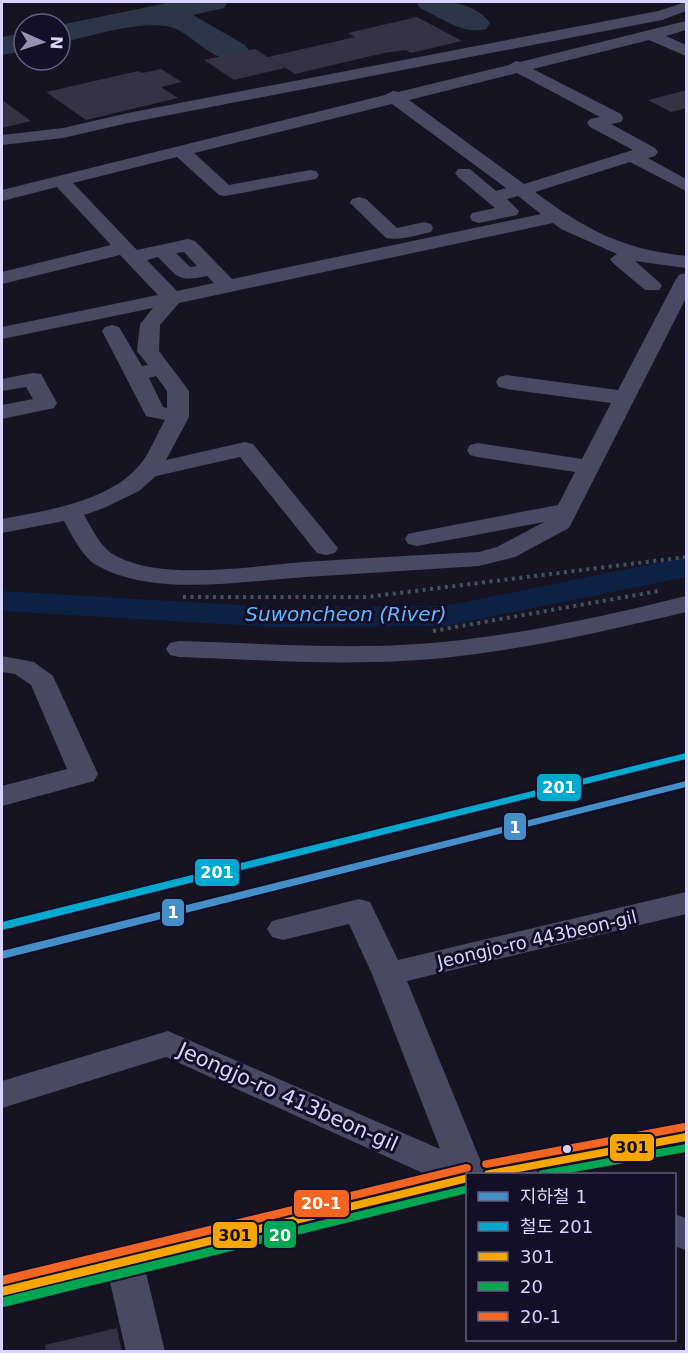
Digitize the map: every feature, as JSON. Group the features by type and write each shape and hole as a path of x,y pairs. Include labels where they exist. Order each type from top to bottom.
{"street":[{"path":"2,140 63,133 149,114 662,15 687,6"},
{"path":"66,187 180,150 393,96 687,26"},
{"path":"652,35 687,51"},
{"path":"493,197 649,152 596,123 615,118 516,66"},
{"path":"393,96 568,225 610,245 640,255 653,259 687,262"},
{"path":"180,150 225,191 310,175"},
{"path":"632,156 687,186"},
{"path":"2,195 66,187 194,163"},
{"path":"2,333 110,321 172,298 357,257 400,241 510,211 464,174"},
{"path":"66,187 172,298"},
{"path":"359,203 400,241"},
{"path":"400,241 557,216"},
{"path":"2,278 129,252 162,250 186,274 211,269 227,285"},
{"path":"640,255 620,259 652,286"},
{"path":"208,305 371,273 357,257"},
{"path":"2,268 26,262"},
{"path":"70,511 95,549 106,561 129,571 174,575 220,575 479,559 506,552 537,537 560,522 687,279"},
{"path":"2,317 94,296 110,321 154,411 178,417"},
{"path":"2,526 96,503 131,486 148,471 178,417 178,391 148,351 150,324 172,298"},
{"path":"136,374 160,369"},
{"path":"2,384 33,379 46,403 2,412"},
{"path":"507,382 625,398"},
{"path":"148,471 245,449 326,548"},
{"path":"478,450 589,467"},
{"path":"417,539 567,510"},
{"path":"179,649 375,654 440,650 490,644 687,604"},
{"path":"2,664 11,663 33,670 43,682 84,774 2,796"},
{"name":"Jeongjo-ro 443beon-gil","path":"388,974 687,903"},
{"path":"282,929 359,910 388,974 466,1173"},
{"name":"Jeongjo-ro 413beon-gil","path":"2,1094 168,1044 466,1176"},
{"path":"506,1173 539,1171 687,1137"},
{"path":"2,1292 466,1177"},
{"path":"124,1262 146,1352"}],"path":[{"path":"183,597 367,597 687,557"},
{"path":"428,632 664,590"}],"building":[{"path":"417,17 462,41 411,53 406,50 384,53 295,74 268,57 355,37 348,33"},
{"path":"255,49 285,68 234,80 204,60"},
{"path":"161,69 182,82 161,87 178,98 86,120 46,92 138,71 142,73"},
{"path":"687,90 687,108 671,112 648,100"},
{"path":"2,100 31,121 2,128"},
{"path":"117,1328 122,1352 46,1352 45,1345"}],"waterway":[{"name":"Suwoncheon (River)","path":"2,601 272,617 445,616 686,567"}],"taxiway":[{"path":"146,16 213,2"},
{"path":"431,2 475,23"},
{"path":"72,31 146,16"},
{"path":"146,16 176,18 234,52"},
{"path":"2,46 12,44"}],"metro line":[{"name":"1","path":"2,955 686,784"}],"rail line":[{"name":"201","path":"2,926 686,756"}],"transit line":[{"name":"20-1","path":"487,1164 684,1127"},
{"name":"301","path":"494,1173 686,1137"},
{"name":"20","path":"548,1173 686,1148"},
{"name":"20-1","path":"2,1281 466,1168"},
{"name":"301","path":"2,1292 466,1178"},
{"name":"20","path":"4,1302 466,1189"}]}
